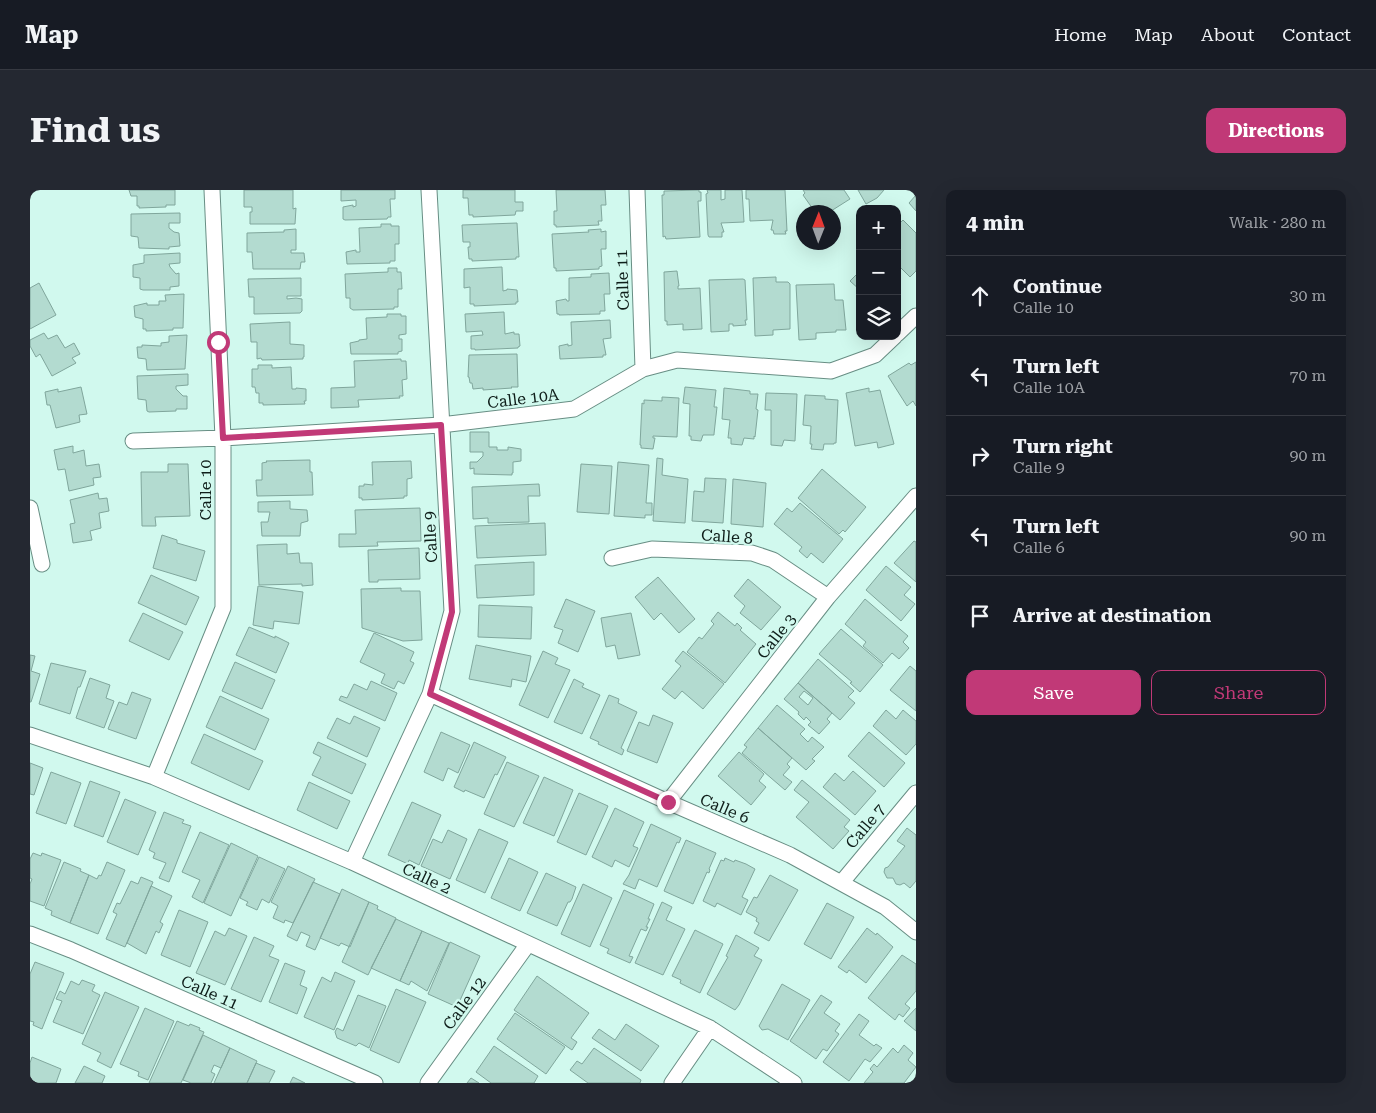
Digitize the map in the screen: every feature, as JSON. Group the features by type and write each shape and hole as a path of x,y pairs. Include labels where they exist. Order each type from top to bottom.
{"street":[{"name":"Calle 10","path":"154,777 223,608 223,438 212,190"},
{"name":"Calle 9","path":"352,862 430,694 452,612 429,190"},
{"name":"Calle 11","path":"637,190 643,369"},
{"name":"Calle 10A","path":"901,330 916,316"},
{"name":"Calle 10A","path":"133,441 223,438 441,425 574,409 643,369 676,360 831,371 875,355 891,340"},
{"name":"Calle 3","path":"668,802 828,597 916,496"},
{"path":"30,508 42,564"},
{"name":"Calle 8","path":"612,558 652,549 752,553 773,560 828,597"},
{"name":"Calle 6","path":"430,694 790,855 885,906 916,932"},
{"name":"Calle 2","path":"30,735 154,777 352,862 710,1028 794,1083"},
{"name":"Calle 7","path":"842,882 916,793"},
{"name":"Calle 11","path":"30,934 71,950 374,1083"},
{"name":"Calle 12","path":"428,1083 528,944"},
{"path":"672,1083 710,1028"}],"building":[{"path":"129,190 175,190 175,205 139,208 137,206 137,196 131,196"},
{"path":"244,190 293,190 293,209 296,208 295,224 250,224 252,207 244,207"},
{"path":"341,190 395,190 395,199 390,199 391,217 387,219 343,219 343,207 356,206 356,200 341,201"},
{"path":"463,190 515,190 515,202 523,202 523,211 516,211 515,215 473,217 473,215 469,215 468,198 463,198"},
{"path":"556,190 605,190 606,205 601,205 602,221 598,221 599,225 556,227 554,225 554,211 557,211"},
{"path":"699,190 701,192 701,201 698,201 700,237 666,239 665,236 663,237 662,195 664,195 664,191"},
{"path":"707,190 721,190 721,200 725,199 725,190 742,190 744,222 721,223 724,232 722,232 722,237 709,237 708,235"},
{"path":"746,190 785,190 786,234 774,234 773,230 771,230 773,220 750,221 749,199 746,199"},
{"path":"803,190 844,190 850,199 840,205 810,205 803,195 805,193"},
{"path":"858,190 884,190 877,198 866,204"},
{"path":"916,195 916,211 909,203"},
{"path":"180,213 180,223 169,223 169,228 179,233 180,246 169,247 169,249 139,248 138,237 131,236 131,214"},
{"path":"903,220 916,233 916,271 910,277 901,268 901,222"},
{"path":"517,223 519,257 516,257 516,259 472,261 472,259 469,259 468,247 470,247 470,242 463,242 462,225"},
{"path":"381,224 399,226 399,244 395,244 395,261 390,261 390,263 347,264 346,252 356,250 356,252 360,252 359,228 381,227"},
{"path":"296,229 296,250 291,250 291,253 304,253 305,262 301,262 300,269 253,269 252,252 247,252 247,233 284,232 284,230"},
{"path":"601,229 601,232 606,231 606,249 601,249 602,266 599,269 556,271 556,268 554,268 552,234 589,232 588,230"},
{"path":"180,253 180,263 169,264 176,274 179,273 179,286 170,287 170,290 140,289 140,278 133,277 133,265 144,263 144,255"},
{"path":"502,267 503,291 507,289 517,290 518,302 516,304 474,306 474,304 470,304 470,287 464,288 464,269"},
{"path":"388,268 397,268 397,272 401,272 402,289 398,289 398,307 394,307 394,309 353,310 350,308 350,298 346,298 345,274 388,272"},
{"path":"677,271 678,289 700,288 702,329 683,330 683,324 667,325 667,321 665,321 664,272"},
{"path":"609,273 610,294 604,294 605,311 600,311 600,314 557,314 556,301 566,299 569,301 569,278 591,277 591,274"},
{"path":"856,275 856,286 850,281"},
{"path":"776,277 776,282 788,282 790,284 790,329 773,330 773,335 755,336 753,278"},
{"path":"301,278 301,296 287,296 287,299 302,299 302,311 300,313 254,314 254,297 249,297 248,279"},
{"path":"709,280 745,280 746,325 733,326 733,324 729,324 729,331 711,332"},
{"path":"39,283 56,315 30,329 30,288"},
{"path":"834,284 835,300 843,300 846,330 816,333 816,339 799,340 796,285"},
{"path":"184,294 183,328 146,331 146,329 143,329 143,319 135,317 134,306 147,303 147,305 159,305 159,301 166,301 165,295"},
{"path":"504,312 505,334 514,332 514,334 519,334 520,346 518,348 471,349 471,336 483,335 482,331 466,332 465,314"},
{"path":"387,314 406,316 406,334 399,335 399,339 402,339 402,351 398,352 398,354 351,354 350,343 367,339 366,318 387,317"},
{"path":"610,320 611,338 603,339 606,355 603,355 603,357 560,359 559,346 572,345 571,322"},
{"path":"290,322 290,344 304,345 303,359 257,359 257,342 251,342 250,324"},
{"path":"44,333 48,339 57,335 65,348 74,343 80,354 72,358 76,363 52,376 40,354 36,357 30,346 30,340"},
{"path":"187,335 185,369 147,370 146,359 138,358 137,347 142,347 142,345 161,346 161,343 169,342 169,336"},
{"path":"517,354 518,387 473,389 468,377 469,355"},
{"path":"401,359 401,361 406,361 407,379 402,380 403,396 399,396 400,398 358,400 359,407 331,408 331,388 355,387 354,361"},
{"path":"916,362 916,406 913,401 907,406 888,376 909,363 911,365"},
{"path":"258,365 272,365 272,368 291,367 292,389 306,389 305,404 263,405 263,403 259,403 259,393 256,393 255,387 252,387 252,369 258,369"},
{"path":"188,374 188,385 176,386 176,389 183,396 187,396 187,409 149,412 147,411 146,400 138,399 137,376"},
{"path":"81,387 87,414 79,415 80,422 56,428 50,405 47,405 45,392 58,389 58,392"},
{"path":"685,387 716,390 714,407 717,407 714,435 703,435 701,441 691,440 691,436 689,436 690,404 683,403"},
{"path":"724,388 750,391 750,394 758,394 755,437 754,439 744,438 742,445 731,444 731,438 728,438 730,420 722,419"},
{"path":"869,388 869,392 880,390 894,444 878,448 877,442 855,446 846,393"},
{"path":"766,393 797,394 795,441 784,440 782,446 771,445 771,410 765,410"},
{"path":"805,395 825,396 825,399 838,400 836,443 824,444 823,450 811,449 811,426 803,425"},
{"path":"662,397 679,398 677,437 653,436 655,438 653,449 641,448 642,403 644,404 644,400 662,401"},
{"path":"470,432 489,432 489,447 497,447 497,450 508,450 508,447 521,449 521,461 513,462 512,475 474,474 474,468 470,469 470,462 477,462 483,456 483,452 470,452"},
{"path":"73,446 73,453 84,450 86,466 99,464 101,477 93,478 94,485 69,491 65,469 58,470 54,450"},
{"path":"657,458 663,459 662,475 688,479 685,523 653,521"},
{"path":"310,460 313,495 257,496 256,480 262,480 262,463 266,461"},
{"path":"411,461 412,478 407,479 407,496 404,496 404,498 362,500 362,498 359,498 359,486 364,486 364,484 373,485 372,462"},
{"path":"618,462 649,465 646,503 652,503 652,515 645,515 645,518 614,516"},
{"path":"168,464 188,464 190,516 155,517 156,526 142,526 141,472 168,472"},
{"path":"581,464 612,466 609,514 577,512"},
{"path":"822,469 866,507 845,532 843,530 839,534 798,498"},
{"path":"705,478 726,479 723,523 692,521 694,491 704,492"},
{"path":"733,479 766,483 763,527 731,524"},
{"path":"539,484 540,496 528,496 529,522 488,523 488,518 473,519 472,487"},
{"path":"98,493 99,499 107,498 109,511 99,513 101,528 90,531 92,540 73,543 70,524 75,523 70,500"},
{"path":"290,501 290,509 307,510 308,521 301,523 300,536 262,536 261,522 268,522 270,512 258,512 258,502"},
{"path":"800,503 843,539 823,563 811,553 807,558 799,551 802,547 774,524 787,508 792,512"},
{"path":"420,508 421,541 377,542 378,546 339,547 339,534 356,534 355,510"},
{"path":"545,523 546,555 477,558 475,526"},
{"path":"162,535 177,540 177,543 205,551 196,581 153,568"},
{"path":"914,541 916,542 916,582 894,563"},
{"path":"287,544 287,554 299,553 300,563 312,563 313,585 259,585 257,545"},
{"path":"419,548 420,579 369,582 368,550"},
{"path":"534,562 534,595 477,598 475,565"},
{"path":"886,566 911,587 904,595 915,604 901,621 866,590"},
{"path":"151,575 199,597 186,625 138,603"},
{"path":"658,577 695,619 679,633 661,613 654,620 635,597"},
{"path":"748,579 781,607 761,630 740,613 745,606 734,596"},
{"path":"258,586 303,592 299,624 274,621 273,629 253,625"},
{"path":"401,588 401,591 420,591 422,640 403,641 362,628 361,589"},
{"path":"566,599 595,611 578,652 558,643 563,630 554,627"},
{"path":"865,599 908,636 903,642 909,648 899,659 892,653 883,663 863,646 866,642 845,624"},
{"path":"479,605 532,607 531,639 478,637"},
{"path":"718,612 735,626 737,623 742,628 740,630 756,644 725,683 687,652 699,637 702,639 714,624 711,621"},
{"path":"143,613 183,632 169,660 129,641"},
{"path":"631,613 640,655 618,659 615,645 606,647 601,618"},
{"path":"249,627 289,643 276,673 236,655"},
{"path":"841,629 883,665 860,692 850,683 852,682 819,654"},
{"path":"374,633 414,652 410,661 414,663 404,684 398,681 394,689 381,683 385,674 360,662"},
{"path":"476,645 531,656 526,682 512,679 511,687 469,679"},
{"path":"543,651 558,658 555,664 570,670 548,718 519,705"},
{"path":"683,651 724,684 703,709 682,691 675,699 662,689 681,666 675,661"},
{"path":"30,655 35,656 31,671 40,674 31,702 30,702"},
{"path":"818,659 854,691 848,697 855,703 840,720 798,683"},
{"path":"235,662 275,680 262,709 222,691"},
{"path":"51,663 86,671 80,687 78,687 70,714 39,704"},
{"path":"910,666 916,671 916,711 890,690"},
{"path":"90,678 110,685 106,698 114,701 104,728 76,718"},
{"path":"574,679 584,684 582,687 600,695 582,734 554,722"},
{"path":"371,681 397,693 385,721 339,700 341,696 347,698 354,684 367,690"},
{"path":"798,683 832,713 827,719 830,722 819,734 808,725 811,722 806,717 804,720 798,714 799,712 784,699","holes":["804,691 813,698 808,705 799,697"]},
{"path":"132,692 151,699 136,739 108,729 119,702 127,705"},
{"path":"609,695 619,699 618,703 637,712 621,748 624,750 622,755 598,744 599,742 590,738"},
{"path":"220,696 269,719 255,750 206,727"},
{"path":"777,705 805,729 800,734 808,742 812,737 824,747 812,759 815,761 806,770 758,728"},
{"path":"886,710 896,719 903,710 916,721 916,744 906,755 873,726"},
{"path":"653,715 673,723 657,763 627,751 639,722 649,726"},
{"path":"354,716 380,728 367,757 327,738 337,718 350,724"},
{"path":"758,728 792,758 787,764 790,767 783,775 792,782 785,790 742,753 747,747 744,745"},
{"path":"441,732 470,745 458,773 448,768 443,781 424,772"},
{"path":"869,732 905,763 884,787 848,756"},
{"path":"204,734 263,761 249,790 191,763"},
{"path":"318,742 366,764 352,794 312,775 321,757 313,753"},
{"path":"474,742 506,757 497,775 495,774 484,798 454,787"},
{"path":"739,752 764,774 759,781 766,787 751,805 718,776"},
{"path":"507,762 539,776 514,827 484,814"},
{"path":"30,763 43,768 34,795 30,794"},
{"path":"853,771 876,791 855,815 823,787 835,773 844,781"},
{"path":"51,772 81,783 66,824 36,813"},
{"path":"544,777 573,790 554,836 523,823"},
{"path":"802,780 850,820 844,827 849,831 833,849 796,817 809,802 794,790"},
{"path":"90,781 120,792 103,837 74,826"},
{"path":"309,782 350,801 337,829 297,810"},
{"path":"579,793 608,806 586,855 557,842"},
{"path":"125,799 156,812 138,855 107,842"},
{"path":"412,802 441,815 419,865 409,860 408,864 388,855"},
{"path":"615,808 644,822 633,846 638,848 629,867 615,860 612,867 592,857"},
{"path":"164,812 184,820 182,823 191,826 169,882 159,878 166,863 153,858 155,853 149,850"},
{"path":"651,824 681,838 679,843 677,842 657,887 639,879 635,889 623,884 629,875"},
{"path":"907,828 916,835 916,881 910,888 904,883 896,884 893,878 887,878 884,872 885,868 888,867 905,846 897,841"},
{"path":"479,829 508,842 485,893 456,880"},
{"path":"448,830 467,839 450,879 421,866 433,839 442,843"},
{"path":"200,832 229,845 203,903 192,897 200,880 182,872"},
{"path":"686,840 716,853 709,873 707,872 693,904 664,891"},
{"path":"231,843 258,856 231,916 204,903"},
{"path":"33,853 41,856 42,853 61,860 44,906 30,901 30,884 32,879 30,878 30,859"},
{"path":"259,857 285,869 269,903 262,899 257,910 246,905 248,902 240,898"},
{"path":"509,858 538,872 520,911 491,898"},
{"path":"725,858 746,864 755,869 742,897 748,900 741,915 717,903 715,907 703,901 721,860 724,861"},
{"path":"64,862 81,869 80,871 89,875 70,923 51,915 52,911 45,908"},
{"path":"107,862 125,870 98,934 70,923 89,875 97,879 99,875 101,876"},
{"path":"288,866 315,879 293,923 285,920 284,923 273,918 278,906 271,902"},
{"path":"546,873 576,887 572,899 568,902 557,926 527,913"},
{"path":"770,875 798,890 769,941 754,933 759,923 756,921 757,918 746,912 754,897 757,898"},
{"path":"141,877 153,882 125,947 106,939 117,914 113,912 117,903 120,904 131,881 138,884"},
{"path":"313,882 340,894 315,950 306,946 310,936 301,932 297,941 287,936"},
{"path":"583,884 612,898 590,947 561,934"},
{"path":"151,886 172,896 160,922 163,924 159,933 156,931 146,954 127,943"},
{"path":"342,889 369,902 350,947 341,943 339,946 320,938"},
{"path":"624,890 654,904 648,919 650,919 646,927 648,927 646,931 641,929 629,956 633,957 630,963 607,953 609,949 600,945"},
{"path":"369,902 378,906 377,909 396,918 368,975 342,962"},
{"path":"662,902 672,907 666,920 685,929 663,975 635,963"},
{"path":"827,903 854,917 831,959 804,944"},
{"path":"179,910 208,922 190,967 161,955"},
{"path":"396,919 422,931 400,981 371,968"},
{"path":"229,928 247,936 225,985 196,973 215,931 225,936"},
{"path":"867,928 876,935 877,933 893,947 866,983 849,970 847,973 838,967"},
{"path":"695,930 723,944 700,993 680,983 681,980 672,976"},
{"path":"422,931 449,943 427,991 411,981 409,985 400,981"},
{"path":"736,935 759,948 754,956 762,960 735,1010 707,994 728,957 726,956"},
{"path":"254,937 274,946 269,956 279,960 261,1002 231,989"},
{"path":"450,942 480,956 457,1007 428,994"},
{"path":"902,955 916,964 916,991 905,1004 910,1008 903,1017 899,1014 895,1020 868,998"},
{"path":"35,962 64,973 42,1029 33,1025 34,1022 30,1021 30,974"},
{"path":"285,963 305,971 300,985 307,988 297,1014 269,1002"},
{"path":"335,972 355,981 334,1030 304,1017 322,977 331,982"},
{"path":"537,976 589,1013 571,1038 577,1042 572,1050 514,1010"},
{"path":"82,980 95,985 92,991 100,995 83,1034 53,1022 62,1001 56,999 60,991 65,994 71,981 79,985"},
{"path":"782,984 810,1000 788,1040 768,1029 762,1030 759,1026"},
{"path":"396,989 426,1002 399,1063 370,1050"},
{"path":"105,992 139,1007 111,1068 97,1061 101,1053 82,1044"},
{"path":"358,995 386,1006 369,1048 359,1043 356,1046 337,1038 335,1032 337,1028 343,1031"},
{"path":"821,995 832,1002 824,1013 840,1024 835,1031 839,1034 827,1051 823,1049 816,1059 790,1041"},
{"path":"145,1008 174,1021 148,1080 138,1076 139,1072 120,1064"},
{"path":"916,1008 916,1031 904,1021"},
{"path":"515,1013 565,1047 546,1074 497,1039"},
{"path":"859,1014 869,1021 859,1035 874,1046 876,1044 882,1048 870,1062 865,1059 849,1081 823,1062"},
{"path":"177,1021 200,1028 199,1030 204,1032 181,1083 149,1083"},
{"path":"626,1024 659,1046 641,1071 592,1038 599,1029 615,1040"},
{"path":"203,1035 230,1048 221,1068 214,1065 211,1072 215,1074 211,1083 191,1083 183,1080"},
{"path":"904,1045 913,1053 908,1060 916,1067 904,1083 864,1083 873,1072 870,1069 874,1064 877,1067 893,1048 898,1053"},
{"path":"494,1046 538,1076 534,1083 491,1083 476,1072"},
{"path":"230,1048 257,1061 247,1083 214,1083"},
{"path":"594,1048 641,1080 640,1083 588,1083 570,1070 577,1061 582,1064"},
{"path":"32,1057 61,1069 56,1083 30,1083 30,1063"},
{"path":"256,1063 275,1071 269,1083 247,1083"},
{"path":"84,1066 105,1076 102,1083 75,1083"},
{"path":"293,1077 305,1083 290,1083"},
{"path":"471,1078 479,1083 467,1083"}],"route":[{"path":"218,342 223,438 441,425 452,612 430,694 668,802"}]}
